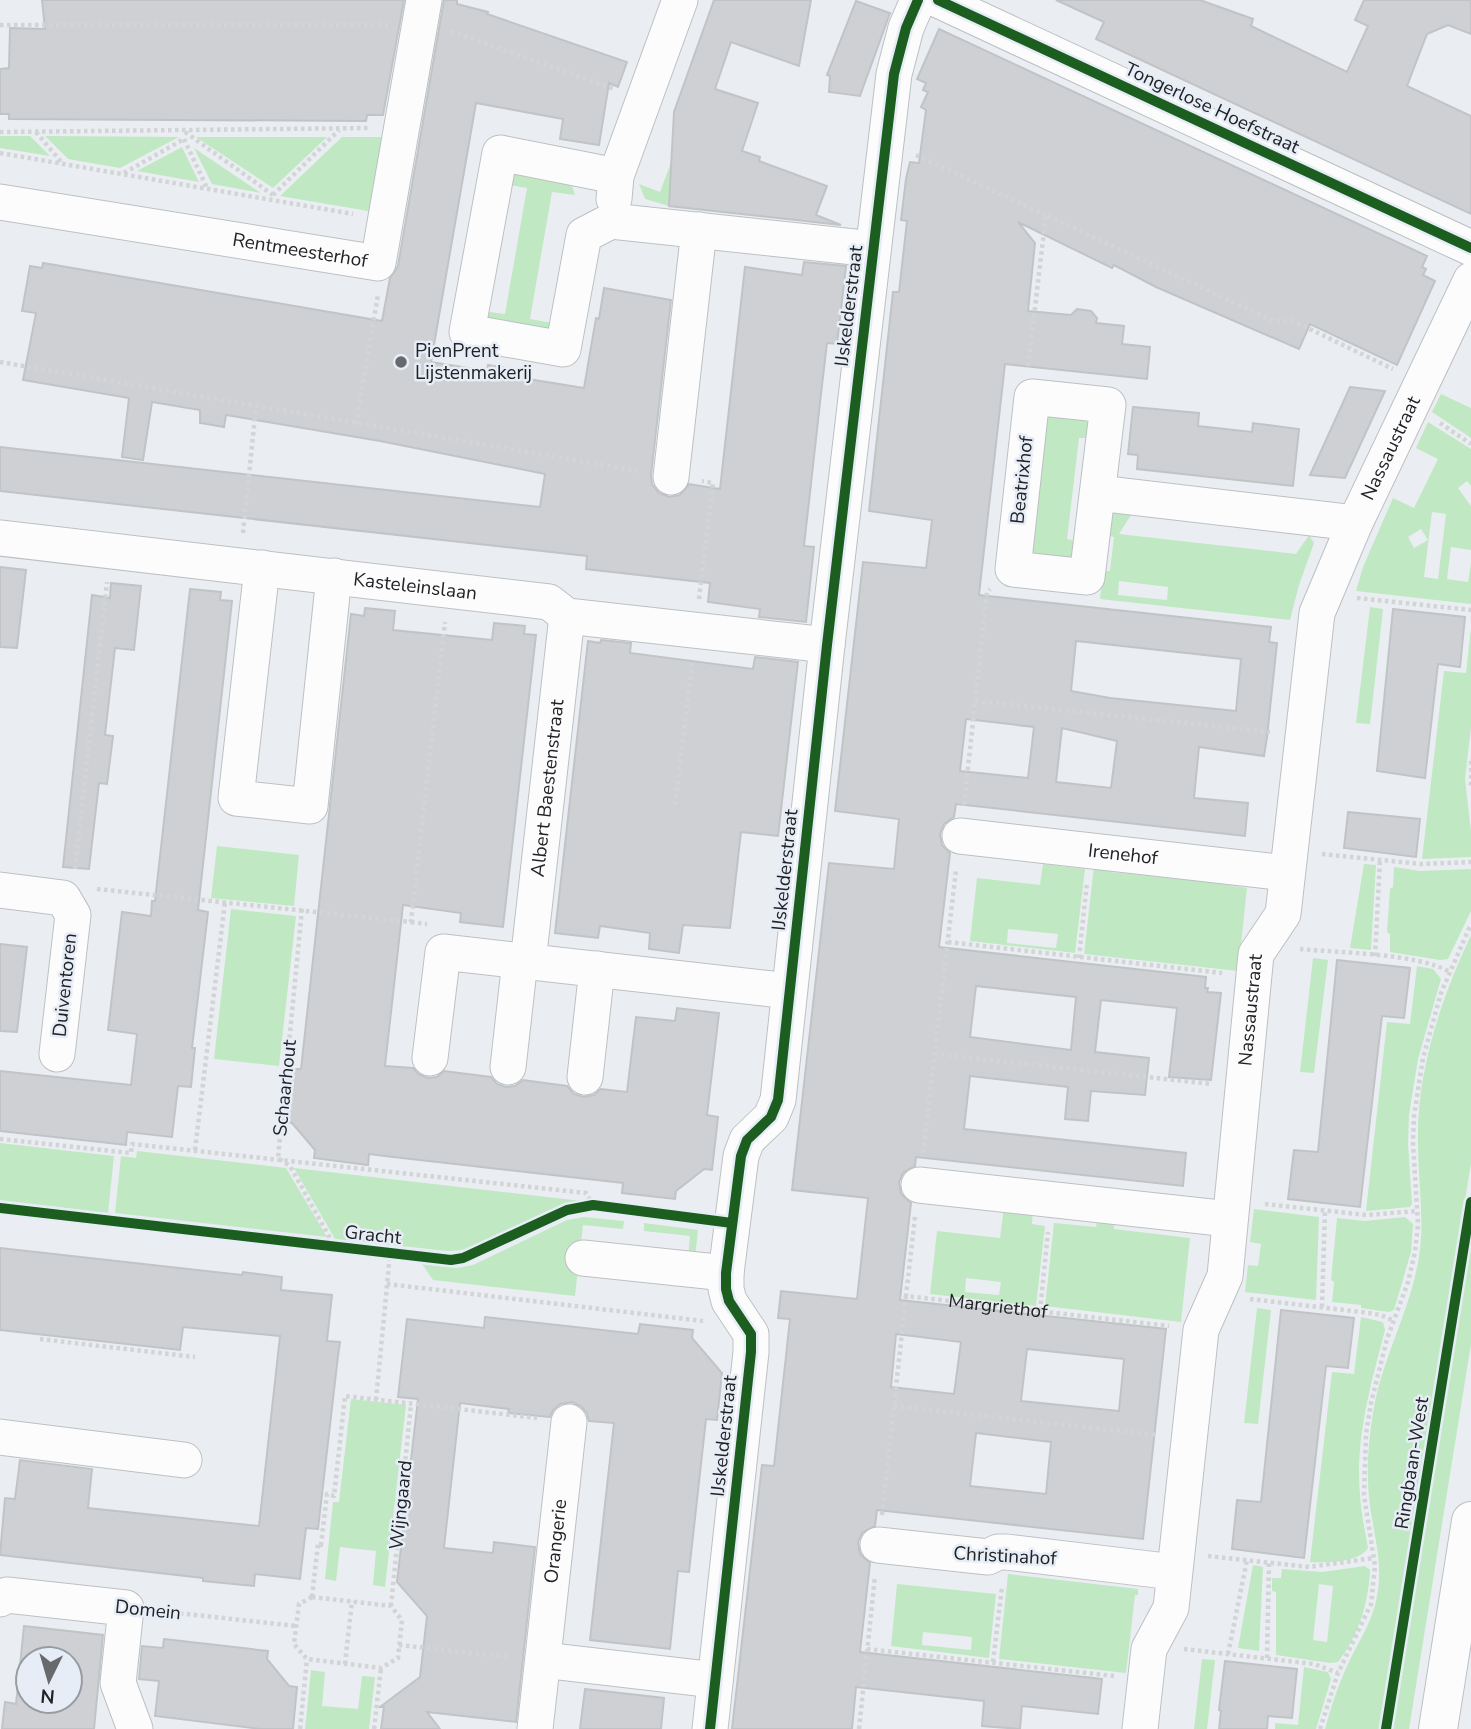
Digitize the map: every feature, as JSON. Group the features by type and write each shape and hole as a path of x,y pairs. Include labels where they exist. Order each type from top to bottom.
{"main road":[{"path":"1438,1729 1471,1521"}],"street":[{"path":"616,177 500,153 467,332 564,349 584,235 611,221 616,177 680,0"},
{"name":"IJskelderstraat","path":"710,1729 751,1352 751,1334 729,1301 726,1273 741,1156 747,1140 771,1117 778,1100 827,645 894,74 906,28 918,0"},
{"name":"Tongerlose Hoefstraat","path":"938,0 1471,247"},
{"name":"Rentmeesterhof","path":"0,202 377,263 422,12"},
{"name":"IJskelderstraat","path":"611,221 873,249"},
{"path":"671,477 699,230"},
{"name":"Nassaustraat","path":"1140,1729 1151,1645 1171,1608 1201,1330 1225,1276 1258,961 1283,914 1317,613 1355,523 1471,281"},
{"name":"Beatrixhof","path":"1032,397 1108,405 1098,493 1087,577 1013,569 1032,397"},
{"path":"1098,493 1355,523"},
{"name":"Kasteleinslaan","path":"0,538 549,602 567,616 827,645"},
{"path":"251,566 236,797 274,802 310,806 334,576"},
{"name":"Albert Baestenstraat","path":"508,1067 524,961 567,616"},
{"name":"Irenehof","path":"960,836 1091,850 1288,862"},
{"name":"Duiventoren","path":"0,890 63,898 73,915 58,1054"},
{"path":"430,1058 443,952 789,991"},
{"path":"585,1077 597,969"},
{"path":"921,1169 1051,1199 1230,1210"},
{"path":"583,1258 726,1273"},
{"name":"Orangerie","path":"536,1729 569,1422"},
{"path":"0,1437 184,1460"},
{"name":"Christinahof","path":"878,1545 988,1557 998,1552 1006,1552 1175,1562"},
{"name":"Domein","path":"0,1599 7,1595 127,1608"},
{"path":"127,1608 118,1683 135,1729"},
{"path":"543,1660 715,1680"}],"path":[{"path":"0,25 371,26 422,12 431,23 644,100"},
{"path":"0,132 340,130 401,126"},
{"path":"272,197 340,130"},
{"path":"35,131 63,163"},
{"path":"184,131 184,139 207,189"},
{"path":"184,131 272,197"},
{"path":"123,173 184,139"},
{"path":"885,148 909,152 1274,321 1293,321 1422,383"},
{"path":"0,153 207,189 272,197 385,220"},
{"path":"1032,397 1027,377 1046,215"},
{"path":"356,424 381,276 377,263"},
{"path":"0,362 671,477"},
{"path":"251,566 256,407"},
{"path":"74,880 111,551"},
{"path":"1325,595 1471,610"},
{"path":"975,701 1302,736"},
{"path":"1471,761 1471,788"},
{"path":"1079,958 1091,850"},
{"path":"1375,956 1380,860"},
{"path":"1288,862 1471,862"},
{"path":"195,1150 225,902"},
{"path":"1320,1729 1338,1673 1371,1604 1374,1558 1364,1495 1366,1434 1378,1371 1408,1282 1415,1252 1418,1211 1413,1143 1417,1089 1430,1027 1471,923"},
{"path":"948,942 1079,958 1258,961 1375,956 1436,964 1450,972"},
{"path":"934,1054 1243,1087"},
{"path":"0,1139 131,1153 132,1143 278,1158 586,1193 593,1205"},
{"path":"1040,1311 1051,1199"},
{"path":"580,1208 593,1205 607,1207"},
{"path":"1230,1210 1325,1211 1366,1215 1418,1211"},
{"path":"1322,1307 1325,1211"},
{"path":"376,1400 390,1254"},
{"path":"387,1284 728,1324 742,1318"},
{"path":"1217,1295 1381,1315 1394,1321"},
{"path":"40,1339 195,1357"},
{"path":"312,1597 327,1494 334,1496 345,1396 569,1422"},
{"path":"894,1406 1189,1439"},
{"path":"993,1662 1006,1552"},
{"path":"1175,1562 1247,1560 1318,1567 1374,1558"},
{"path":"1228,1654 1247,1560"},
{"path":"1267,1658 1269,1562"},
{"path":"312,1597 352,1601 391,1606 402,1620 398,1658 381,1668 307,1659 293,1644 299,1604 312,1597"},
{"path":"345,1664 352,1601"},
{"path":"399,1645 543,1660"},
{"path":"1151,1645 1314,1664 1338,1673"},
{"path":"867,1649 1146,1679"},
{"path":"300,1729 307,1659"},
{"path":"374,1729 381,1668"}],"green space":[{"path":"0,136 30,136 50,156 0,148"},
{"path":"45,136 179,137 120,168 68,159"},
{"path":"196,137 327,137 273,188"},
{"path":"342,137 387,137 374,212 280,196"},
{"path":"182,147 199,182 137,171"},
{"path":"194,148 261,193 212,184"},
{"path":"672,160 669,206 645,199 639,184 660,192"},
{"path":"512,172 571,182 575,195 552,192 530,319 552,323 549,331 494,328 483,311 505,314 527,188 504,184"},
{"path":"1441,394 1471,408 1471,438 1432,412"},
{"path":"1046,414 1086,419 1091,438 1079,438 1067,539 1080,542 1072,559 1030,554"},
{"path":"1428,422 1471,449 1471,486 1467,481 1458,488 1471,506 1471,550 1451,547 1447,579 1468,582 1471,562 1471,604 1356,591 1363,567 1393,498 1414,508 1438,459 1416,448","holes":["1432,512 1446,514 1438,579 1424,577","1421,529 1428,540 1414,548 1408,537"]},
{"path":"1136,507 1119,534 1296,554 1309,535 1314,543 1290,620 1100,599 1103,571 1110,571 1114,537 1101,535 1113,514","holes":["1119,581 1168,587 1167,600 1118,595"]},
{"path":"1370,607 1383,609 1370,724 1356,723"},
{"path":"1471,628 1471,727 1465,779 1471,857 1422,859 1444,671 1466,673"},
{"path":"217,846 299,855 294,906 211,898"},
{"path":"1095,857 1111,859 1110,872 1247,888 1238,971 1084,954"},
{"path":"1043,864 1085,869 1075,953 970,941 977,878 1040,885","holes":["1008,929 1058,934 1056,948 1007,943"]},
{"path":"1364,864 1376,865 1371,950 1350,948"},
{"path":"1394,867 1420,871 1471,869 1471,911 1448,959 1390,952 1390,934 1387,932"},
{"path":"231,909 296,916 279,1066 214,1059"},
{"path":"1471,935 1471,1163 1380,1729 1325,1729 1341,1680 1369,1623 1377,1596 1379,1571 1368,1474 1372,1418 1385,1367 1417,1269 1421,1223 1418,1117 1426,1063 1441,1010"},
{"path":"1313,958 1328,960 1314,1073 1300,1072"},
{"path":"1417,966 1433,969 1441,979 1418,1059 1409,1115 1412,1204 1410,1207 1366,1211 1387,1022 1410,1024"},
{"path":"0,1143 114,1156 108,1213 0,1200"},
{"path":"137,1151 286,1168 327,1237 115,1213 121,1156 136,1158"},
{"path":"294,1168 582,1201 548,1211 498,1237 465,1249 448,1251 335,1239"},
{"path":"1004,1207 1033,1207 1032,1224 1045,1226 1036,1306 930,1294 937,1231 1000,1238","holes":["966,1278 1001,1282 999,1295 965,1292"]},
{"path":"1254,1209 1319,1217 1316,1300 1245,1292 1248,1265 1258,1266 1261,1244 1250,1242"},
{"path":"584,1217 624,1221 623,1229 583,1225 575,1296 433,1280 422,1264 457,1268 473,1265 567,1220"},
{"path":"1098,1217 1115,1219 1114,1229 1190,1238 1181,1322 1045,1306 1054,1223 1096,1227"},
{"path":"1405,1217 1413,1224 1411,1252 1394,1310 1389,1312 1332,1302 1334,1282 1331,1280 1337,1218 1365,1221"},
{"path":"644,1223 698,1230 695,1258 688,1257 690,1236 644,1231"},
{"path":"1471,1242 1471,1344 1409,1729 1393,1729"},
{"path":"1257,1308 1271,1310 1258,1424 1244,1423"},
{"path":"1361,1317 1383,1322 1385,1330 1365,1411 1360,1453 1361,1502 1368,1548 1357,1557 1349,1559 1310,1562 1332,1372 1354,1374"},
{"path":"351,1399 406,1405 385,1587 373,1585 376,1551 340,1547 336,1581 325,1579 333,1502 339,1502"},
{"path":"1253,1565 1263,1567 1259,1651 1238,1648"},
{"path":"1365,1566 1370,1570 1365,1607 1351,1642 1338,1662 1276,1655 1276,1592 1272,1591 1272,1578 1281,1578 1282,1569 1322,1572","holes":["1319,1584 1333,1586 1327,1642 1313,1640"]},
{"path":"1008,1574 1138,1589 1138,1595 1135,1595 1126,1673 999,1659"},
{"path":"897,1584 996,1594 989,1658 891,1646","holes":["923,1632 972,1637 971,1650 922,1645"]},
{"path":"1202,1659 1215,1660 1207,1729 1194,1729"},
{"path":"1304,1667 1328,1672 1331,1679 1316,1729 1275,1729 1275,1723 1298,1725"},
{"path":"311,1670 325,1672 322,1706 358,1709 362,1676 375,1677 369,1729 305,1729"}],"building":[{"path":"42,0 404,0 383,115 367,115 366,121 9,119 9,114 0,114 0,69 9,68 10,28 45,29"},
{"path":"444,0 457,0 457,4 488,12 487,14 627,62 618,87 609,83 599,145 560,139 563,119 476,103 431,362 487,371 488,365 529,372 528,379 584,388 604,288 671,300 652,484 659,493 669,497 680,495 689,484 720,489 745,267 802,275 804,262 846,266 837,344 827,343 821,394 804,546 814,547 806,622 759,617 760,609 708,602 710,583 586,569 587,556 0,491 0,447 540,507 545,474 380,441 226,415 224,427 200,423 200,410 152,402 143,460 122,457 129,398 23,380 36,313 22,311 30,266 42,268 43,263 382,321 390,278 398,266"},
{"path":"714,0 811,0 799,66 731,42 715,89 758,103 742,151 760,157 759,161 827,186 816,215 841,225 669,206 674,112"},
{"path":"1056,0 1200,0 1253,19 1251,26 1347,72 1368,26 1355,20 1364,0 1471,0 1471,34 1448,25 1427,34 1407,86 1471,116 1471,214 1096,39 1104,22"},
{"path":"856,1 890,13 860,96 829,92 830,76 827,75"},
{"path":"939,29 1427,256 1422,267 1426,269 1423,275 1435,281 1397,365 1310,324 1299,349 1156,287 1114,265 1112,268 1018,222 1035,243 1028,311 1071,315 1077,309 1091,311 1097,318 1096,323 1124,326 1122,344 1150,347 1147,379 1005,364 979,595 1271,627 1269,642 1277,643 1267,737 1264,756 1199,747 1194,798 1248,803 1245,836 956,804 954,817 944,824 940,834 942,845 950,853 939,947 1206,977 1207,992 1221,993 1211,1080 1169,1077 1177,1008 1101,1000 1095,1052 1149,1058 1145,1095 1091,1091 1088,1121 1065,1119 1068,1087 970,1076 964,1129 1186,1153 1183,1186 916,1157 915,1166 903,1173 899,1182 901,1194 911,1203 900,1300 1166,1329 1143,1539 877,1510 875,1526 862,1533 858,1542 860,1554 870,1563 860,1652 1102,1679 1098,1714 1022,1706 1020,1729 982,1726 984,1701 856,1687 852,1729 732,1729 762,1465 774,1466 790,1319 778,1318 781,1291 857,1299 868,1198 792,1190 829,863 894,869 899,819 835,811 863,562 926,568 932,520 869,511 893,292 899,292 907,221 901,220 906,179 910,162 919,163 926,110 921,107 928,92 923,90 926,83 917,79","holes":["1076,641 1241,659 1236,711 1110,698 1071,691","966,719 1034,727 1028,778 960,771","1062,728 1117,741 1111,788 1056,782","976,986 1076,997 1071,1050 970,1037","896,1334 961,1342 954,1394 891,1387","1027,1349 1124,1359 1119,1411 1021,1401","976,1433 1051,1442 1046,1494 970,1486"]},
{"path":"1350,387 1385,391 1345,478 1310,475"},
{"path":"1133,407 1199,413 1198,426 1252,432 1253,423 1299,429 1293,486 1137,469 1138,455 1128,454"},
{"path":"0,567 26,570 17,648 0,647"},
{"path":"111,583 141,586 134,650 115,648 105,735 113,736 107,784 99,783 89,869 63,867 92,595 110,598"},
{"path":"190,589 221,592 220,600 232,601 198,910 208,912 192,1048 195,1048 191,1087 178,1086 172,1137 127,1132 126,1145 0,1131 0,1071 131,1085 137,1034 108,1030 122,912 151,916 152,901 155,901"},
{"path":"365,608 395,611 393,630 492,640 494,623 525,626 524,634 536,635 503,927 460,922 461,913 403,905 385,1066 413,1068 418,1074 428,1078 437,1077 444,1071 491,1077 497,1084 505,1087 515,1086 523,1080 567,1086 574,1094 583,1097 594,1095 601,1089 627,1092 636,1017 675,1021 677,1008 719,1013 707,1115 718,1117 712,1170 704,1169 676,1191 675,1199 622,1193 623,1183 369,1154 368,1165 314,1158 315,1150 292,1123 285,1122 291,1069 301,1069 351,614 364,616"},
{"path":"1393,609 1465,617 1460,667 1438,664 1425,778 1377,771"},
{"path":"601,640 631,643 630,653 753,669 755,657 798,662 778,836 741,832 730,928 683,925 679,953 649,949 650,933 600,926 598,938 555,933 588,641 600,643"},
{"path":"1348,812 1420,819 1416,857 1344,848"},
{"path":"0,944 27,947 17,1032 0,1031"},
{"path":"1337,960 1410,968 1404,1018 1382,1016 1360,1207 1288,1199 1294,1150 1318,1152"},
{"path":"0,1248 242,1275 243,1272 282,1277 281,1290 332,1295 327,1341 340,1342 318,1529 306,1528 300,1579 255,1574 254,1586 0,1555 5,1498 15,1499 20,1460 92,1469 88,1508 259,1526 280,1336 183,1327 180,1350 0,1330"},
{"path":"1281,1310 1354,1318 1348,1368 1326,1366 1304,1558 1232,1549 1237,1500 1261,1502"},
{"path":"485,1317 638,1334 640,1324 693,1330 692,1338 722,1373 717,1420 706,1419 689,1572 678,1571 670,1649 590,1640 614,1423 589,1421 581,1406 572,1402 560,1404 550,1417 508,1413 509,1409 460,1403 444,1548 493,1553 494,1542 535,1547 516,1722 427,1712 440,1729 381,1729 384,1707 380,1707 420,1677 427,1616 397,1582 418,1399 398,1397 407,1319 484,1328"},
{"path":"24,1626 103,1635 94,1729 2,1729 5,1702 14,1704 14,1715 84,1715 84,1645 22,1645"},
{"path":"164,1639 268,1651 267,1659 289,1686 297,1687 293,1729 261,1729 155,1716 159,1681 139,1679 142,1646 163,1648"},
{"path":"1225,1661 1297,1669 1292,1718 1268,1716 1267,1729 1219,1729"},
{"path":"585,1689 664,1698 661,1729 580,1729"}],"cycle path":[{"path":"710,1729 751,1352 751,1334 729,1301 726,1273 741,1156 747,1140 771,1117 778,1100 827,645 894,74 906,28 918,0"},
{"path":"938,0 1471,248"},
{"name":"Ringbaan-West","path":"1386,1729 1471,1202"},
{"name":"Gracht","path":"0,1208 451,1260 463,1258 567,1210 593,1205 732,1223"}],"place":[{"name":"PienPrent Lijstenmakerij","path":"401,362"}]}
